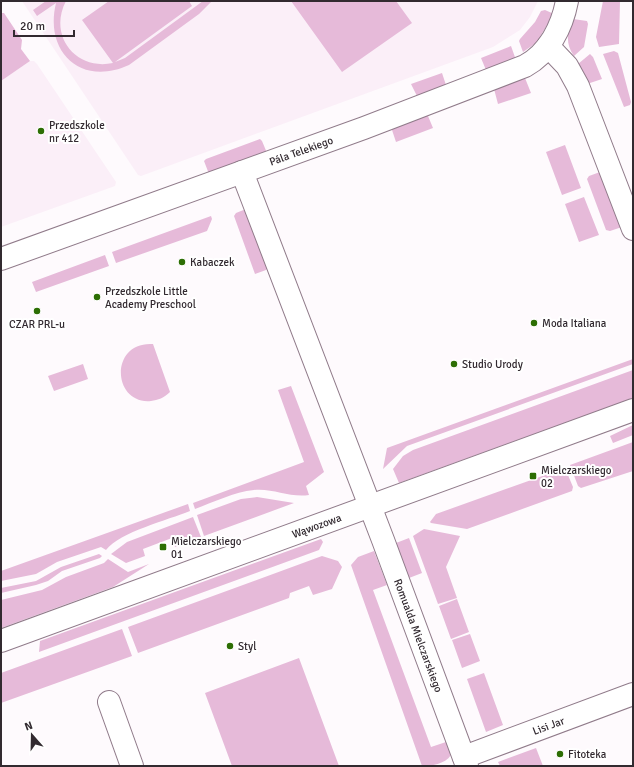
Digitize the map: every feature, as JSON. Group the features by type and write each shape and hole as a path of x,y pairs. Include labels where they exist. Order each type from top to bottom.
{"street":[{"name":"Pála Telekiego","path":"1,260 525,66 540,56 548,46 561,22 567,1"},
{"path":"548,46 567,66 573,75 626,189 633,229"},
{"name":"Romualda Mielczarskiego","path":"242,172 465,761"},
{"name":"Wąwozowa","path":"1,641 633,410"},
{"name":"Lisi Jar","path":"465,761 633,694"},
{"path":"108,702 132,766"}],"shaded area":[{"path":"22,1 538,1 530,17 520,30 493,47 141,176 138,175"},
{"path":"46,1 66,1 61,14 60,26 63,38 68,48 77,56 87,61 99,64 113,63 82,20 109,1 189,1 192,6 115,62 125,58 203,1 212,1 199,14 129,65 112,71 96,71 82,68 70,61 61,50 56,36 54,21 56,3 37,16 33,10"},
{"path":"291,1 396,1 412,23 342,72"},
{"path":"603,1 620,1 619,44 599,47 596,37"},
{"path":"545,10 554,14 536,43 523,52 519,41 520,39 535,22 541,11"},
{"path":"1,13 4,13 22,40 21,49 30,61 1,81"},
{"path":"573,19 587,21 588,24 584,47 574,56 568,42 569,28"},
{"path":"511,46 516,60 486,70 481,58"},
{"path":"614,51 618,53 631,102 630,105 624,107 603,54"},
{"path":"590,54 593,57 602,79 587,84 578,64"},
{"name":"Przedszkole nr 412","path":"30,61 34,61 37,64 116,182 115,186 1,227 1,81"},
{"path":"442,73 446,85 418,98 411,84"},
{"path":"525,78 531,93 498,104 494,89"},
{"path":"425,115 428,116 433,128 396,142 392,130 393,127"},
{"path":"260,139 267,153 209,174 204,161 206,159"},
{"path":"565,145 581,188 562,195 546,152"},
{"path":"600,172 622,227 610,231 606,230 587,179 589,176"},
{"path":"584,197 599,235 579,242 565,204"},
{"path":"246,209 268,267 266,270 255,274 234,216 236,213"},
{"path":"211,216 212,219 207,231 116,263 112,252"},
{"path":"105,255 109,266 36,292 32,282"},
{"path":"153,344 170,392 156,400 138,400 129,393 123,384 121,373 123,362 129,352 139,346"},
{"path":"633,359 633,364 407,446 383,469 387,448"},
{"path":"83,364 88,379 54,391 48,376"},
{"path":"633,370 633,398 399,483 393,469 403,456 413,450"},
{"path":"291,386 324,472 306,486 309,495 302,496 268,490 254,490 232,495 195,509 193,503 304,462 278,390"},
{"path":"633,425 633,435 613,443 610,436"},
{"path":"633,442 633,471 581,488 578,486 570,465"},
{"path":"565,468 573,487 572,491 467,529 430,522 436,514"},
{"path":"257,497 294,503 204,536 197,515 241,499"},
{"path":"188,504 190,511 133,532 106,550 101,547 57,562 36,574 1,581 1,571"},
{"path":"193,517 201,537 175,547 172,538 143,549 145,556 126,563 111,554 127,542"},
{"path":"424,529 460,536 446,567 457,598 438,604 413,536"},
{"path":"409,538 422,573 409,578 396,543"},
{"path":"321,539 323,542 319,550 39,652 40,641"},
{"path":"374,551 387,585 373,590 431,747 446,742 451,755 445,761 438,764 422,766 351,565 358,557"},
{"path":"99,554 102,556 100,558 62,571 48,581 1,593 1,588 36,581 61,567"},
{"path":"322,556 338,561 342,567 332,589 313,595 309,586 290,593 289,598 138,653 128,627"},
{"path":"108,559 128,572 149,564 113,587 1,628 1,600 42,590 66,577 104,563"},
{"path":"457,599 469,632 451,639 439,606"},
{"path":"122,629 132,656 1,703 1,673"},
{"path":"470,634 480,661 462,668 452,640"},
{"path":"299,658 339,766 232,766 205,693"},
{"path":"484,673 503,725 486,732 467,679"},
{"path":"536,748 543,766 500,766 498,762"}],"place":[{"name":"Przedszkole nr 412","path":"41,131"},
{"name":"Kabaczek","path":"182,262"},
{"name":"Przedszkole Little Academy Preschool","path":"97,297"},
{"name":"CZAR PRL-u","path":"37,311"},
{"name":"Moda Italiana","path":"534,323"},
{"name":"Studio Urody","path":"454,364"},
{"name":"Mielczarskiego 02","path":"533,476"},
{"name":"Mielczarskiego 01","path":"163,547"},
{"name":"Styl","path":"230,646"},
{"name":"Fitoteka","path":"560,754"}]}
